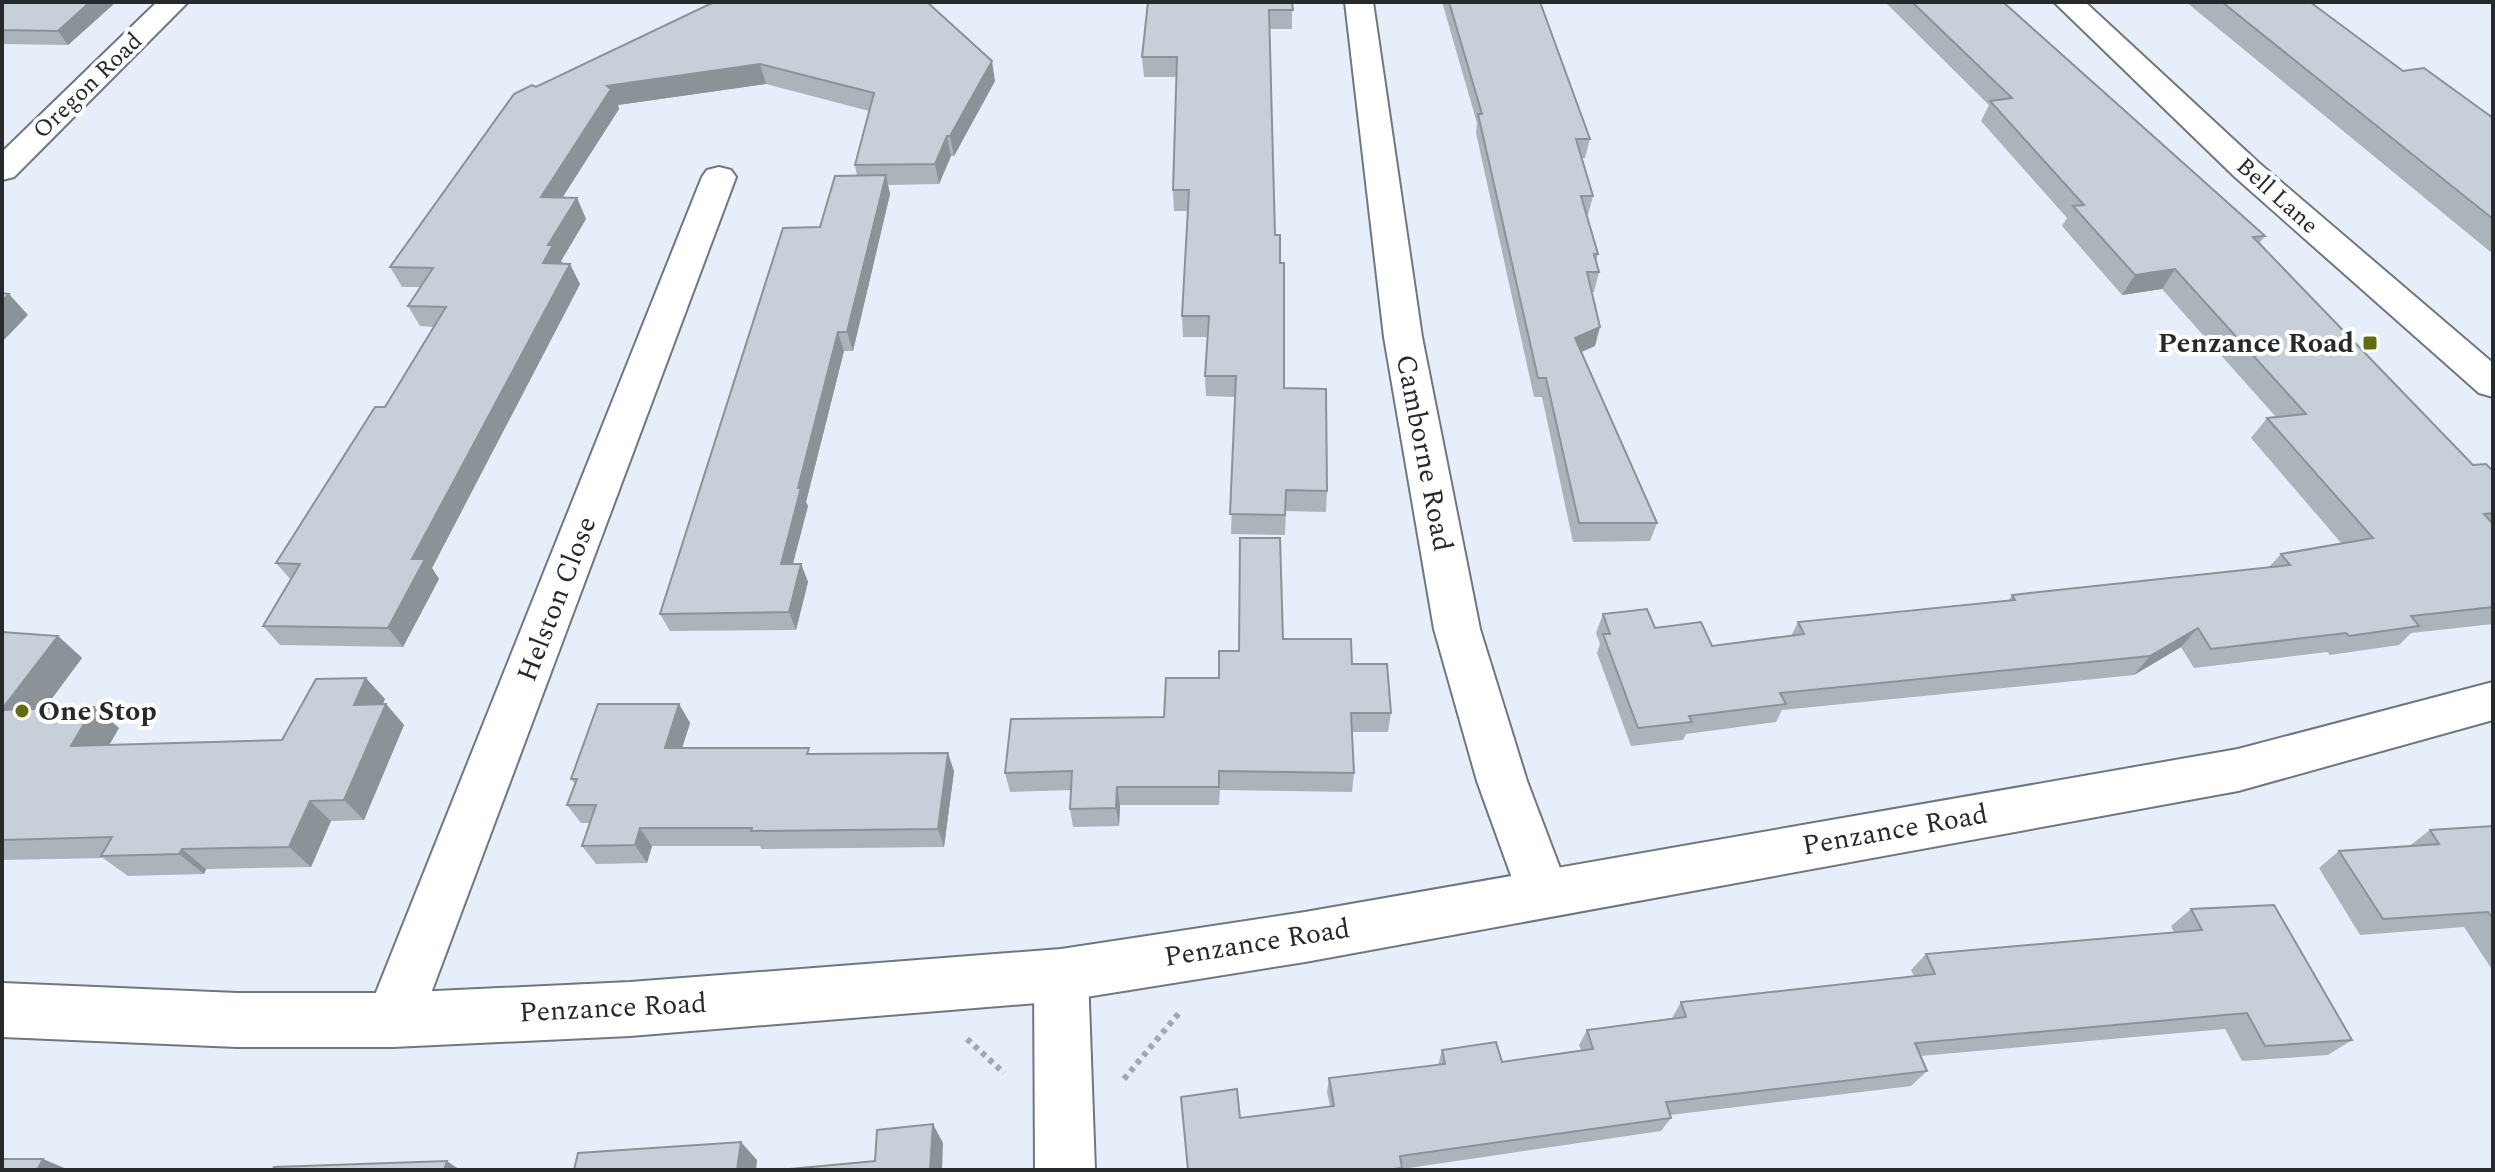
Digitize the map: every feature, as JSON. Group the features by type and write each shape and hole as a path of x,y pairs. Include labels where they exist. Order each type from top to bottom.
{"street":[{"name":"Oregon Road","path":"2,170 174,2"},
{"name":"Camborne Road","path":"1359,2 1403,337 1457,629 1502,781 1543,892"},
{"name":"Bell Lane","path":"2068,2 2247,170 2493,384"},
{"name":"Helston Close","path":"393,1020 719,177"},
{"name":"Penzance Road","path":"2,1010 237,1020 393,1020 630,1009 1061,975 1305,937 2238,770 2493,701"},
{"path":"1061,975 1065,1170"}],"building":[{"path":"2,2 90,2 58,31 2,30"},
{"path":"714,2 927,2 992,61 950,136 947,136 935,164 855,165 874,93 760,64 607,86 611,89 541,197 577,198 548,245 553,245 543,263 570,264 412,559 425,559 388,628 263,626 300,564 276,563 375,407 385,407 446,307 408,306 433,268 390,267 514,94 532,85 536,87"},
{"path":"1148,2 1292,2 1293,10 1269,10 1275,235 1280,235 1280,263 1284,263 1284,388 1326,389 1327,491 1286,490 1285,515 1230,514 1236,376 1205,376 1209,316 1182,316 1189,190 1173,190 1177,57 1142,57"},
{"path":"1449,2 1540,2 1590,139 1576,139 1593,196 1581,196 1598,254 1594,254 1599,272 1587,272 1600,327 1575,338 1657,523 1579,523 1546,378 1538,378 1478,114 1482,114"},
{"path":"1912,2 2003,2 2265,236 2253,237 2473,465 2486,464 2493,471 2493,513 2484,514 2493,524 2493,607 2411,616 2419,626 2211,649 2198,628 2150,656 1780,693 1786,704 1689,716 1692,722 1638,728 1603,634 1610,634 1603,614 1647,609 1655,628 1701,622 1712,646 1804,634 1798,622 2015,600 2012,595 2290,565 2281,554 2373,538 2267,418 2306,414 2175,269 2135,275 2073,206 2084,205 1990,101 2012,98"},
{"path":"2222,2 2310,2 2403,71 2424,68 2493,118 2493,219"},
{"path":"886,175 847,332 838,332 781,564 801,564 789,612 660,614 783,228 820,227 835,176"},
{"path":"1240,538 1280,538 1283,639 1351,639 1352,664 1387,664 1391,713 1351,713 1354,773 1219,771 1219,787 1117,787 1116,808 1070,809 1072,771 1005,773 1011,719 1164,717 1166,678 1219,678 1219,651 1239,651"},
{"path":"2,632 58,636 2,709"},
{"path":"366,678 354,705 386,704 344,800 310,801 289,847 182,849 179,854 101,856 112,837 2,840 2,710 94,707 71,746 282,740 316,679"},
{"path":"598,704 679,704 665,748 809,748 807,754 948,753 938,829 751,831 752,828 640,828 635,845 582,846 596,805 567,805 577,779 571,779"},
{"path":"2493,826 2493,919 2488,912 2383,919 2339,851 2439,844 2430,830"},
{"path":"2274,905 2352,1040 2265,1046 2247,1013 1915,1043 1927,1071 1666,1102 1671,1118 1400,1156 1402,1168 1188,1170 1181,1097 1237,1089 1240,1118 1334,1106 1329,1078 1445,1064 1442,1050 1496,1042 1502,1062 1593,1049 1587,1030 1686,1017 1681,1002 1935,974 1926,954 2202,930 2191,909"},
{"path":"933,1124 930,1170 779,1170 875,1161 877,1130"},
{"path":"741,1142 737,1170 574,1170 578,1153"},
{"path":"2,1159 43,1159 37,1170 2,1170"},
{"path":"447,1161 444,1170 273,1170 274,1167"}],"place":[{"name":"Penzance Road","path":"2370,343"},
{"name":"One Stop","path":"22,711"}]}
